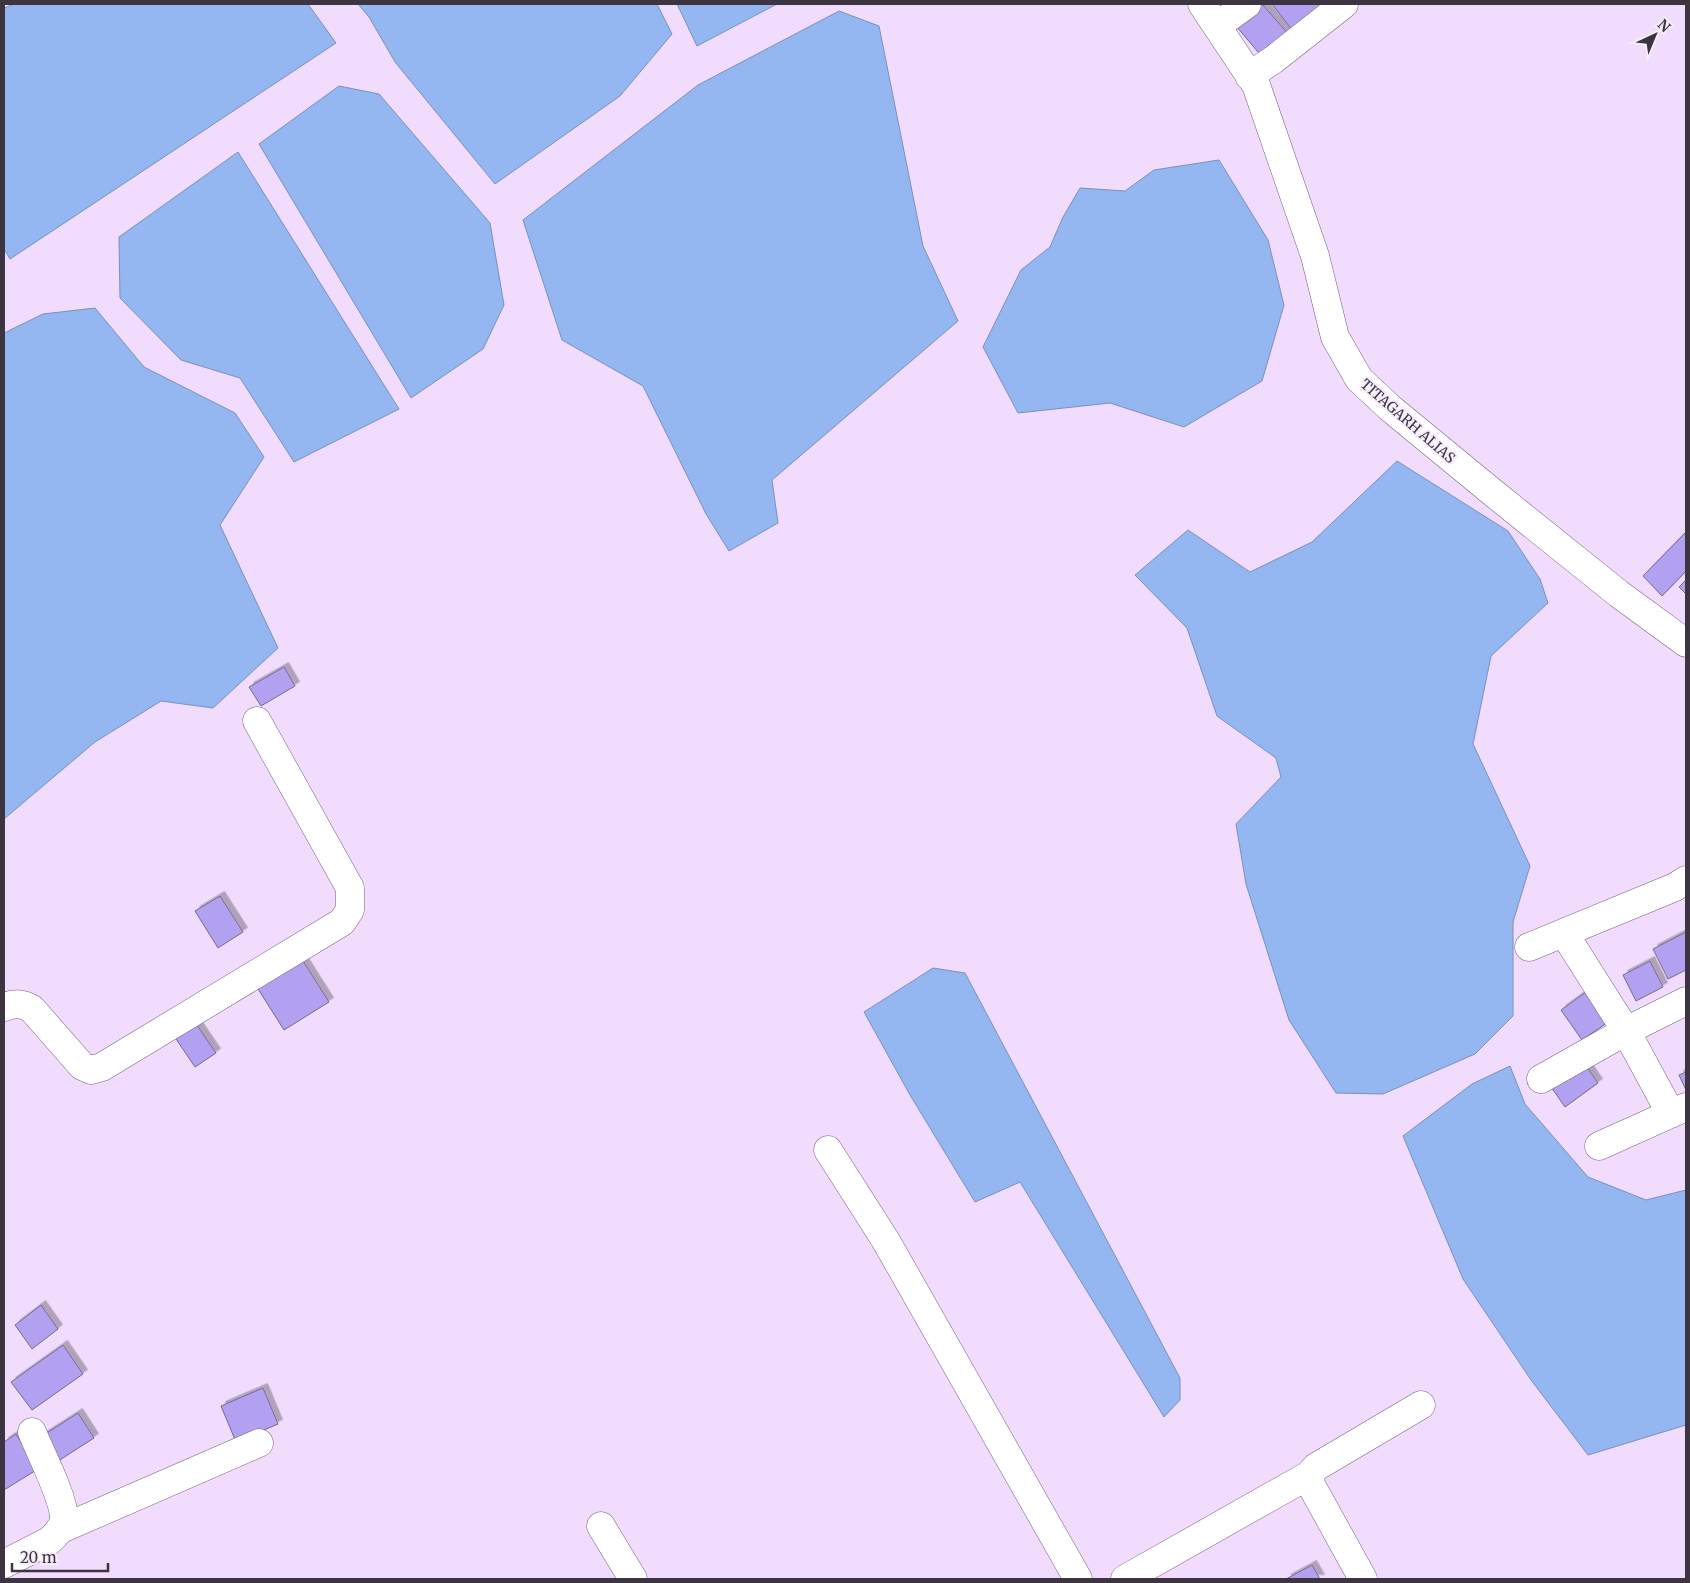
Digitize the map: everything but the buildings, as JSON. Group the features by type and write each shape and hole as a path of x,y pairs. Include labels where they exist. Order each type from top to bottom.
{"street":[{"path":"1210,15 1246,4"},
{"path":"1249,76 1273,60 1344,4"},
{"name":"TITAGARH ALIAS","path":"1210,15 1256,85 1315,256 1335,337 1359,380 1497,496 1619,594 1686,643"},
{"path":"4,1007 24,1004 32,1009 82,1066 91,1070 102,1067 342,922 350,910 350,888 257,721"},
{"path":"1529,947 1675,887 1686,880"},
{"path":"1564,933 1679,1111 1599,1146"},
{"path":"1541,1079 1626,1031 1686,1001"},
{"path":"828,1150 886,1241 1078,1579"},
{"path":"1125,1579 1309,1475 1316,1467 1421,1405"},
{"path":"4,1564 50,1541 63,1523 64,1516 59,1498 32,1432"},
{"path":"59,1530 259,1443"},
{"path":"1309,1475 1310,1483 1363,1579"},
{"path":"601,1526 634,1579"}],"water":[{"path":"14,4 308,4 336,43 10,259 4,249 4,8"},
{"path":"358,4 657,4 672,34 620,96 495,184 395,62 369,17"},
{"path":"677,4 777,4 697,46"},
{"path":"839,11 879,26 923,246 958,321 772,480 778,523 729,551 706,514 643,386 562,340 523,220 698,85"},
{"path":"339,86 379,94 490,223 504,305 483,349 411,398 259,144"},
{"path":"238,152 399,409 294,462 240,378 181,360 120,298 119,237"},
{"path":"1219,160 1268,240 1284,305 1262,381 1184,427 1110,403 1018,413 983,347 1021,270 1050,247 1063,217 1080,188 1125,191 1154,170"},
{"path":"95,308 144,367 235,413 264,457 220,525 278,648 213,708 161,701 95,742 4,819 4,333 43,314"},
{"path":"1397,461 1508,531 1540,579 1548,603 1491,656 1473,744 1530,866 1513,922 1513,1016 1475,1054 1383,1094 1336,1093 1289,1020 1246,884 1236,824 1281,777 1276,758 1217,716 1187,628 1135,575 1188,530 1250,572 1312,542"},
{"path":"933,968 965,973 1180,1378 1180,1400 1164,1417 1020,1182 975,1202 910,1095 864,1012"},
{"path":"1510,1066 1525,1104 1588,1177 1646,1200 1686,1190 1686,1425 1588,1455 1531,1380 1463,1279 1403,1136 1472,1084"}]}
